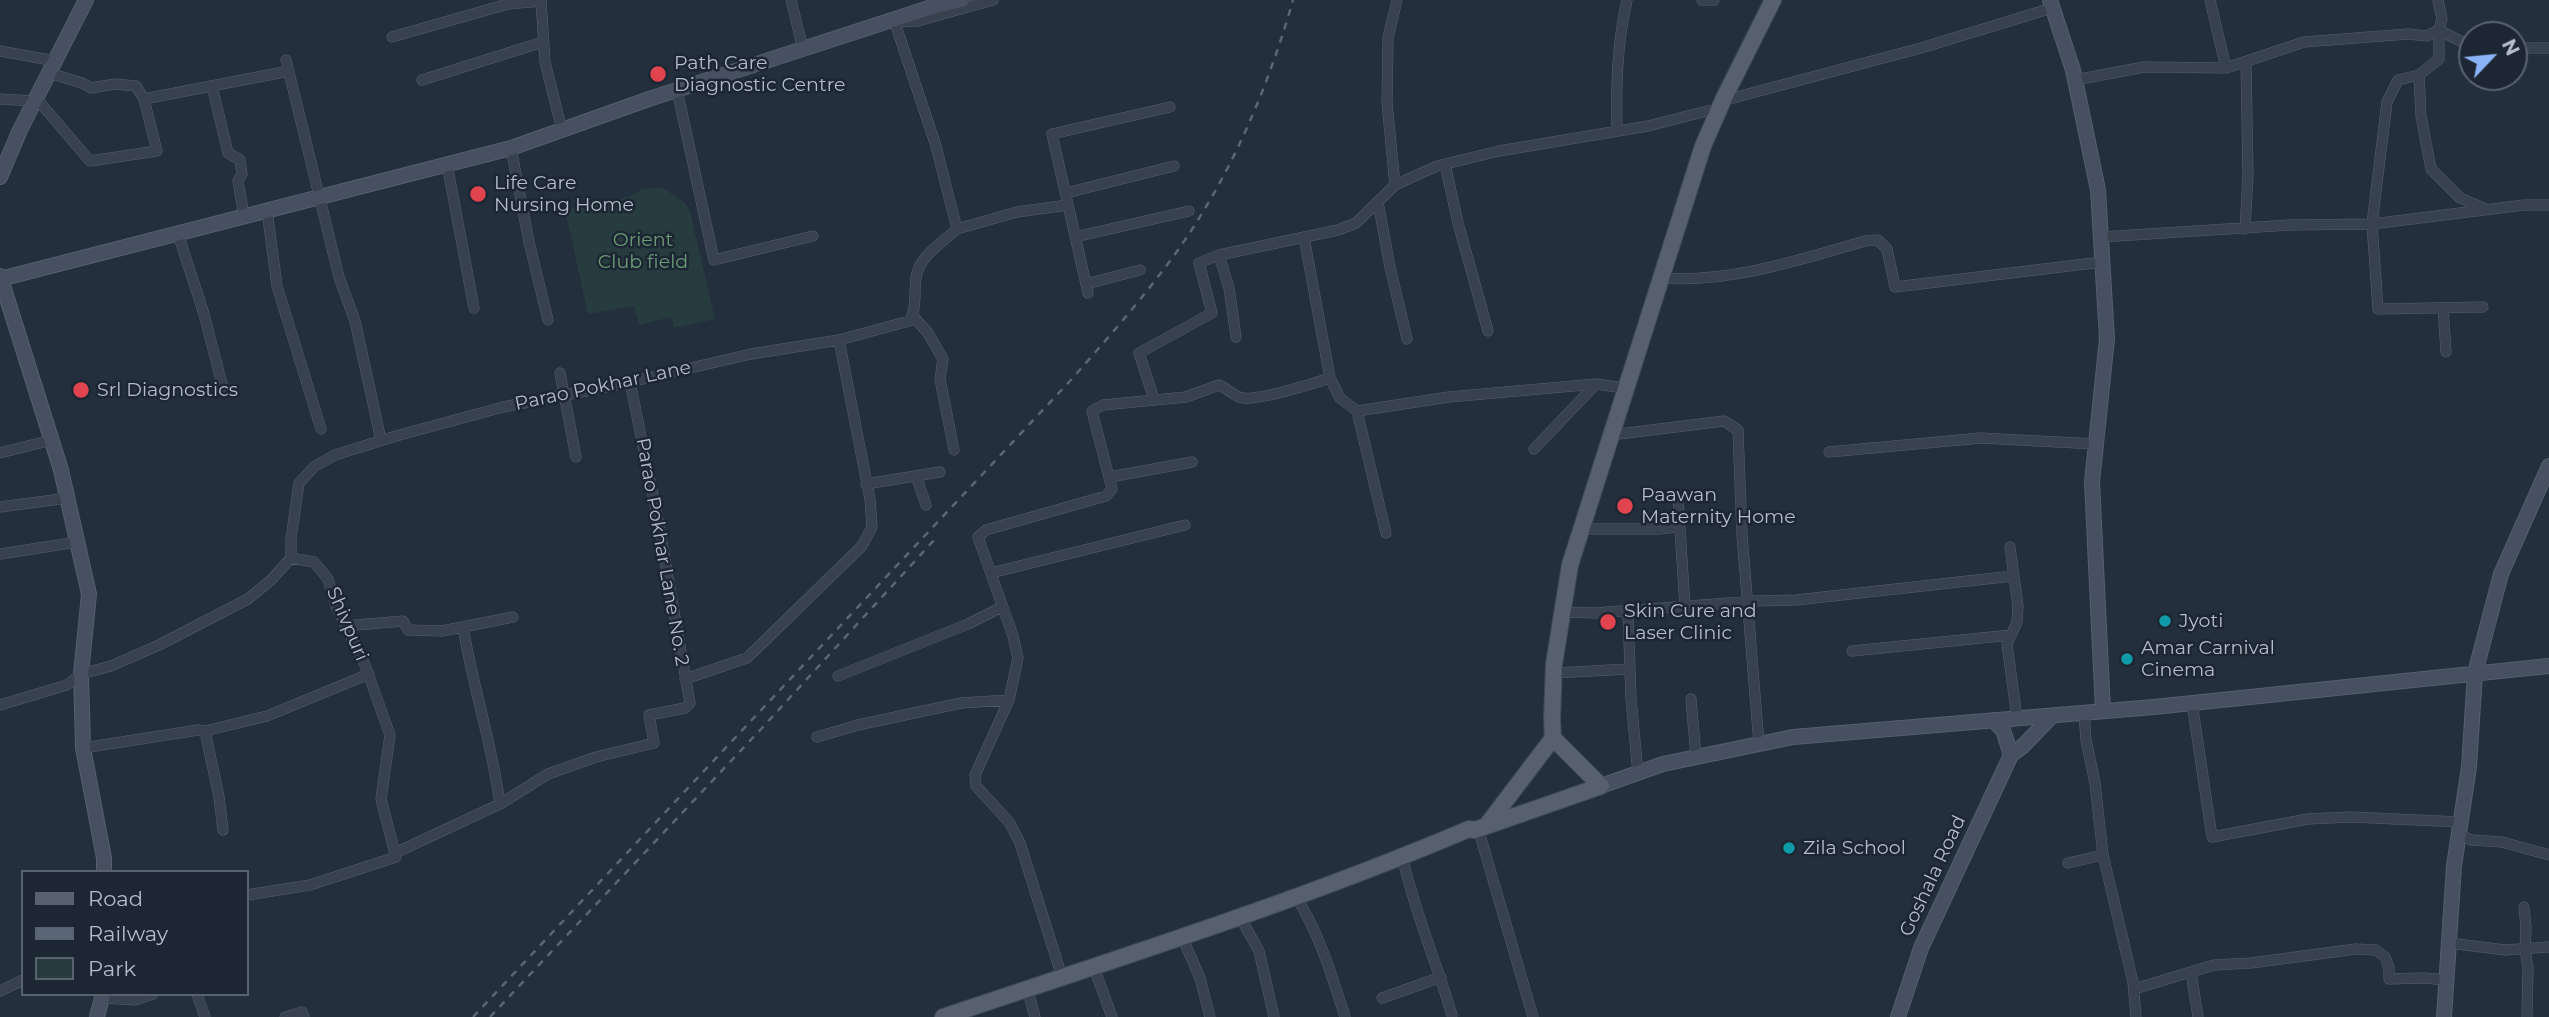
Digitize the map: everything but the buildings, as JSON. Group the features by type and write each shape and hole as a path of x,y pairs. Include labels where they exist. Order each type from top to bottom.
{"main road":[{"path":"0,177 35,99 86,0"},
{"path":"104,870 83,748 81,674 89,594 52,440 0,278 511,148 677,90 803,50 909,10 962,0"},
{"path":"1601,786 1553,738 1554,673 1570,565 1703,146 1773,0"},
{"path":"2051,4 2075,80 2098,190 2107,339 2092,482 2103,711"},
{"path":"2444,1017 2454,866 2469,768 2474,673 2501,574 2549,466"},
{"path":"943,1017 1177,940 1469,829 1480,828 1663,764 1793,737 2192,703 2549,666"},
{"path":"1993,720 2003,730 2011,755 2053,715"},
{"path":"977,1017 1245,926 1473,835 1553,738"},
{"name":"Goshala Road","path":"1898,1017 1921,948 2011,755"},
{"path":"97,1017 103,996"}],"street":[{"path":"392,37 508,4 541,0 545,62 562,130"},
{"path":"791,0 803,50"},
{"path":"939,0 909,10 900,23 993,0"},
{"path":"1395,185 1387,103 1388,38 1397,0"},
{"path":"1617,131 1616,77 1621,27 1627,0"},
{"path":"1702,0 1714,0"},
{"path":"2210,0 2227,68"},
{"path":"2438,0 2442,19 2439,30 2439,59 2419,75 2398,80 2387,102 2372,224 2378,309 2483,307"},
{"path":"1154,399 1139,353 1212,313 1199,264 1219,255 1356,223 1395,185 1445,164 1499,151 1617,131 1722,104 1733,98 1921,48 2051,4"},
{"path":"909,10 936,146 957,229"},
{"path":"2075,80 2144,67 2227,68 2304,42 2408,34 2427,36 2439,30"},
{"path":"2439,30 2458,40"},
{"path":"422,80 543,42"},
{"path":"2528,48 2549,48"},
{"path":"0,51 52,67 91,88 115,84 136,86 144,99 156,151 90,161 35,99 0,99"},
{"path":"2245,229 2248,176 2246,62"},
{"path":"144,99 212,86 288,65 339,277 355,321 381,440"},
{"path":"2419,75 2421,116 2431,169 2460,198 2488,210"},
{"path":"212,86 228,153 240,160 242,174 239,181 244,216"},
{"path":"677,90 714,260 813,236"},
{"path":"1140,270 1087,289 1052,134 1170,107"},
{"path":"511,148 529,242 548,320"},
{"path":"447,164 474,308"},
{"path":"1445,164 1458,223 1488,331"},
{"path":"1066,193 1174,166"},
{"path":"1378,202 1407,339"},
{"path":"954,450 940,379 943,359 928,333 913,316 914,293 921,264 957,229 1017,212 1068,205"},
{"path":"2101,237 2290,225 2372,224 2549,205"},
{"path":"267,210 277,286 321,429"},
{"path":"1075,237 1189,211"},
{"path":"178,233 204,314 223,388"},
{"path":"1304,237 1330,378 1340,398 1357,411 1386,533"},
{"path":"1661,278 1707,278 1788,264 1865,241 1878,240 1887,249 1895,287 2102,262"},
{"path":"1219,255 1229,288 1236,337"},
{"path":"2442,308 2446,352"},
{"name":"Parao Pokhar Lane","path":"291,558 298,491 306,474 322,461 381,440 503,407 751,354 839,340 909,321 913,316"},
{"path":"685,679 747,658 862,546 872,527 839,340"},
{"path":"560,373 576,457"},
{"path":"1062,977 1020,843 1009,822 976,786 975,775 1009,700 1018,658 978,537 986,530 1106,496 1112,489 1092,411 1103,405 1186,397 1219,385 1240,398 1250,398 1307,386 1330,378"},
{"name":"Parao Pokhar Lane No. 2","path":"500,804 548,774 596,757 654,743 649,715 685,708 690,704 658,520 630,382"},
{"path":"1357,411 1449,397 1596,384 1624,388"},
{"path":"1534,449 1596,384"},
{"path":"1611,435 1724,421 1738,430 1746,601 1759,744"},
{"path":"1829,452 1981,438 2096,444"},
{"path":"0,453 52,440"},
{"path":"1110,477 1192,462"},
{"path":"866,484 940,472"},
{"path":"916,476 926,505"},
{"path":"0,507 68,498"},
{"path":"1678,498 1685,607"},
{"path":"991,573 1185,526"},
{"path":"1581,528 1678,527"},
{"path":"0,554 77,542"},
{"path":"2010,547 2018,606 2017,622 2007,644 2017,719"},
{"path":"0,705 67,685 81,674 130,659 248,599 271,580 291,558"},
{"name":"Shivpuri","path":"291,558 314,562 328,579 336,606 369,674 383,712 390,734 381,799 395,853"},
{"path":"1563,611 1628,611 1848,596 2013,576"},
{"path":"838,676 968,624 1002,607"},
{"path":"1628,611 1629,668 1638,773"},
{"path":"345,626 403,621 408,631 442,631 513,617"},
{"path":"248,895 310,884 396,857 395,853 500,804 489,740 468,659 463,627"},
{"path":"1852,651 2011,635"},
{"path":"1554,673 1602,672 1629,668"},
{"path":"83,748 205,731 267,716 369,674"},
{"path":"1691,699 1696,757"},
{"path":"817,737 858,725 961,703 1009,700"},
{"path":"2192,703 2212,837 2319,818 2411,818 2460,828 2471,840 2502,842 2549,855"},
{"path":"2084,713 2103,855 2134,989 2136,1017"},
{"path":"205,731 223,830"},
{"path":"1480,828 1532,1017"},
{"path":"2068,863 2103,855"},
{"path":"1404,864 1412,899 1452,1014"},
{"path":"1301,905 1335,984 1345,1017"},
{"path":"2524,906 2528,968 2527,1017"},
{"path":"1245,926 1259,951 1274,1017"},
{"path":"2449,943 2505,950 2549,947"},
{"path":"1186,946 1200,978 1210,1017"},
{"path":"2134,989 2214,965 2251,963 2356,949 2376,950 2385,957 2389,979 2447,979"},
{"path":"2191,972 2198,1017"},
{"path":"1097,976 1112,1017"},
{"path":"1382,998 1441,977"},
{"path":"0,991 21,980"},
{"path":"103,996 135,1000 147,996"},
{"path":"198,996 205,1017"},
{"path":"1030,999 1035,1017"},
{"path":"285,1017 302,1012 304,1017"}],"green space":[{"name":"Orient Club field","path":"662,187 685,203 690,211 715,319 674,328 671,317 639,325 634,306 588,314 565,210 632,196 640,190"}],"railway":[{"path":"473,1017 1070,381 1139,301 1178,250 1215,192 1231,161 1260,98 1293,0"},
{"path":"490,1017 762,728 936,538"}],"place":[{"name":"Path Care Diagnostic Centre","path":"658,74"},
{"name":"Life Care Nursing Home","path":"478,194"},
{"name":"Srl Diagnostics","path":"81,390"},
{"name":"Paawan Maternity Home","path":"1625,506"},
{"name":"Jyoti","path":"2165,621"},
{"name":"Skin Cure and Laser Clinic","path":"1608,622"},
{"name":"Amar Carnival Cinema","path":"2127,659"},
{"name":"Zila School","path":"1789,848"}]}
